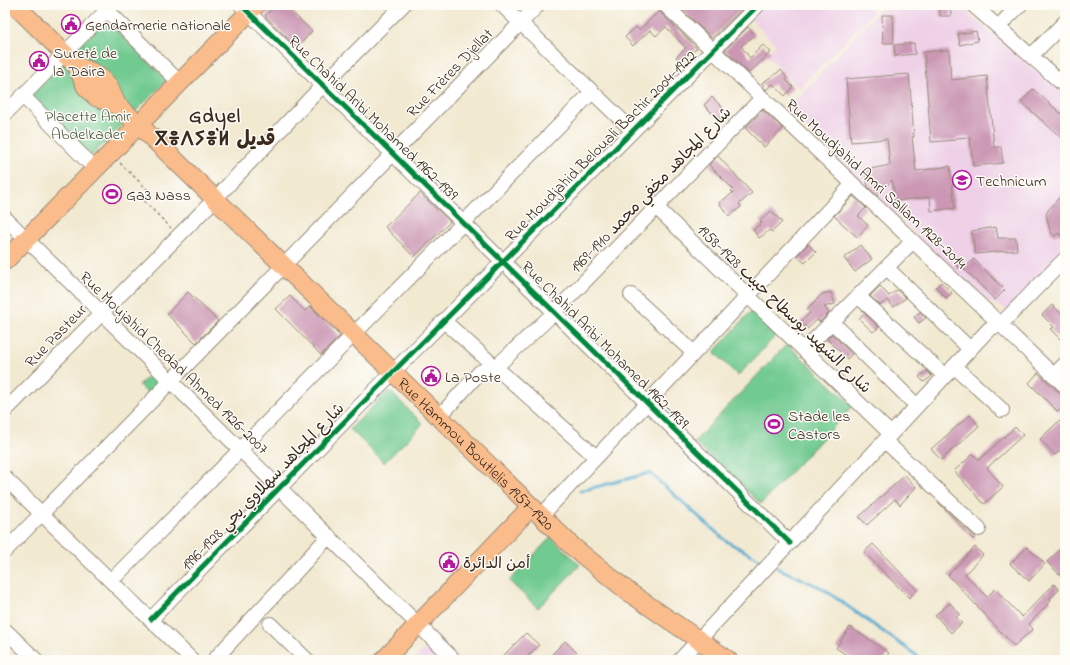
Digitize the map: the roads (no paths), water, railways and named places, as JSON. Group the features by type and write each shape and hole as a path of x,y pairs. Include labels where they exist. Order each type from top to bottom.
{"main road":[{"path":"15,5 64,53"},
{"path":"5,261 180,83 248,8"},
{"name":"Rue Hammou Boutlelis 1957-1920","path":"64,53 77,66 92,72 101,78 109,87 117,104 573,547 630,593 728,660"},
{"path":"384,660 418,624 536,511"}],"street":[{"name":"Rue Pasteur","path":"5,411 215,199 323,85 403,5"},
{"path":"502,5 632,131"},
{"name":"Rue Frères Djellat","path":"5,551 170,380 394,154 538,5"},
{"name":"Rue Moudjahid Amri Sallam 1928-2014","path":"665,5 1065,386"},
{"name":"Rue Moudjahid Belouali Bachir 2004-1922","path":"393,372 758,5"},
{"path":"973,5 1064,85"},
{"path":"998,27 1020,5"},
{"path":"5,114 109,8 180,83"},
{"name":"Rue Chahid Aribi Mohamed 1962-1939","path":"248,8 323,85 464,222 646,404 790,543"},
{"path":"1031,56 1065,22"},
{"path":"111,581 592,92"},
{"path":"23,96 95,169"},
{"name":"شارع المجاهد مخفي محمد 1910-1969","path":"439,417 480,372 499,364 555,312 762,98"},
{"path":"536,511 596,457 853,184"},
{"name":"شارع الشهيد بوسطاح حبيب 1928-1958","path":"656,207 804,350 979,529"},
{"name":"Rue Moujahid Chedad Ahmed 1926-2007","path":"5,218 100,314 170,380 454,660"},
{"path":"804,350 913,241"},
{"path":"680,660 989,329 1001,324 1065,259"},
{"path":"887,268 970,349"},
{"path":"631,295 694,354"},
{"path":"858,296 950,371 1002,410"},
{"path":"444,321 596,457"},
{"path":"832,322 917,406"},
{"path":"1054,375 1065,364"},
{"name":"شارع المجاهد سهلاوي يحي 1928-1996","path":"151,619 393,372"},
{"path":"5,478 192,660"},
{"path":"214,660 329,536"},
{"path":"270,624 307,660"},
{"path":"5,630 36,660"}],"waterway":[{"path":"580,491 650,473 726,541 763,561"},
{"path":"777,568 822,588 923,660"}],"place":[{"name":"Gendarmerie nationale","path":"71,24"},
{"name":"Sureté de la Daira","path":"39,61"},
{"name":"Technicum","path":"962,180"},
{"name":"Ga3 Nass","path":"112,194"},
{"name":"La Poste","path":"431,376"},
{"name":"Stade les Castors","path":"774,424"},
{"name":"أمن الدائرة","path":"449,562"}],"district":[{"name":"Gdyel ⴳⴻⴷⵢⴻⵍ قديل","path":"215,126"}],"park label":[{"name":"Placette Amir Abdelkader","path":"88,124"}]}
